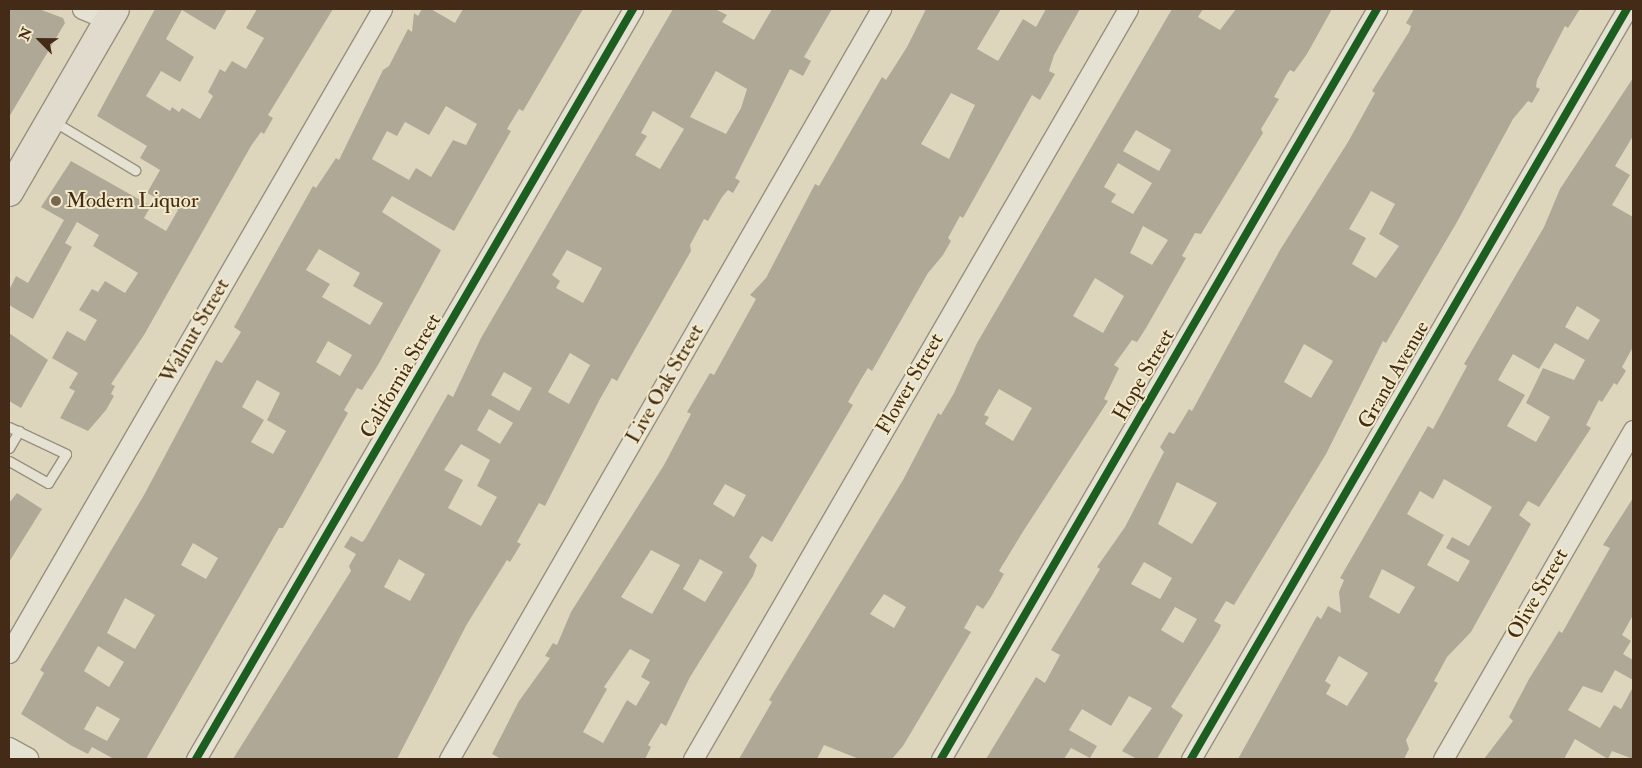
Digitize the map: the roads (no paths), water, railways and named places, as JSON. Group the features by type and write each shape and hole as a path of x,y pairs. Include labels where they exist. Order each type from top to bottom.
{"main road":[{"path":"9,192 112,14"}],"street":[{"path":"82,9 112,14"},
{"name":"Walnut Street","path":"9,653 382,9"},
{"name":"California Street","path":"196,759 399,416 633,9"},
{"name":"Live Oak Street","path":"449,759 881,9"},
{"name":"Flower Street","path":"693,759 1128,9"},
{"name":"Hope Street","path":"941,759 1377,9"},
{"name":"Grand Avenue","path":"1191,759 1627,9"},
{"name":"Olive Street","path":"1442,759 1633,430"},
{"path":"9,749 27,759"}],"lane":[{"path":"51,120 135,170"},
{"path":"9,427 66,454 48,483 9,460"},
{"path":"9,448 19,431"}],"place":[{"name":"Modern Liquor","path":"56,201"}]}
